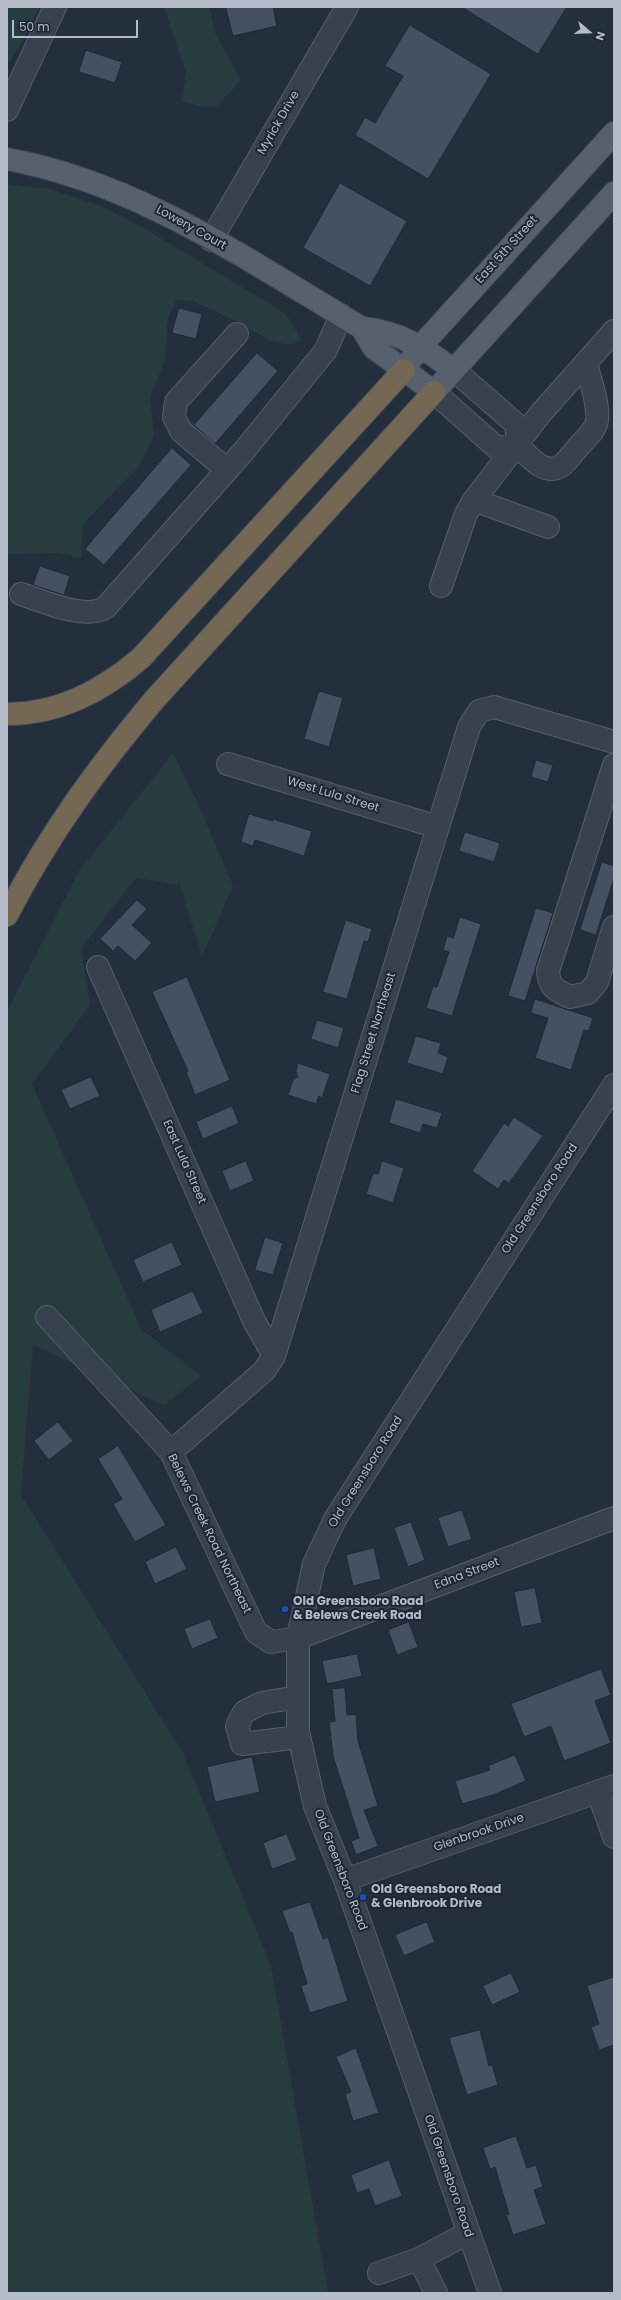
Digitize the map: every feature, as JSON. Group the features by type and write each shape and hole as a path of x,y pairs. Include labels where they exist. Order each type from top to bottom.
{"highway":[{"path":"7,714 48,710 85,696 107,684 141,658 404,370"},
{"path":"7,915 46,845 78,795 116,746 155,699 434,392"}],"main road":[{"name":"East 5th Street","path":"404,370 420,346 614,133"},
{"name":"Lowery Court","path":"7,159 55,170 118,191 148,204 362,328 385,330 420,346 454,370"},
{"path":"434,392 614,193"},
{"name":"Lowery Court","path":"362,328 374,348 434,392"}],"street":[{"path":"7,110 55,7"},
{"name":"Myrick Drive","path":"211,240 347,7"},
{"path":"21,594 79,611 100,611 227,470 326,350 341,315"},
{"path":"441,586 466,514 474,500 541,413 614,331"},
{"path":"227,470 181,431 174,417 176,402 237,334"},
{"path":"434,392 497,448 517,446 537,464 544,468 554,468 561,466 591,432 597,422 597,410 586,363"},
{"path":"454,370 517,425 517,446"},
{"path":"474,500 548,527"},
{"name":"Flag Street Northeast","path":"170,1452 264,1371 274,1356 468,727 479,711 494,708 614,742"},
{"name":"West Lula Street","path":"228,764 438,826"},
{"path":"614,765 548,971 548,981 555,989 570,997 588,993 597,982 614,927"},
{"name":"East Lula Street","path":"98,967 254,1321 274,1356"},
{"name":"Old Greensboro Road","path":"490,2293 345,1880 315,1806 299,1737 298,1638 314,1564 335,1519 614,1084"},
{"name":"Belews Creek Road Northeast","path":"47,1317 170,1452 256,1632 270,1642 298,1638"},
{"name":"Edna Street","path":"298,1638 614,1518"},
{"path":"298,1697 262,1703 244,1712 237,1726 239,1741 242,1744 299,1737"},
{"path":"606,1789 614,1837"},
{"name":"Glenbrook Drive","path":"345,1880 606,1789"},
{"path":"380,2273 419,2259 468,2233"},
{"path":"419,2259 436,2293"}],"green space":[{"path":"7,7 39,7 17,51 7,65"},
{"path":"164,7 209,7 216,35 241,80 217,106 197,106 182,101 186,72"},
{"path":"7,184 49,189 101,206 149,231 285,313 302,340 290,345 268,340 235,320 192,301 176,300 168,319 165,360 150,397 154,436 138,468 83,524 81,558 57,553 7,554"},
{"path":"173,753 203,815 233,886 202,956 180,885 136,878 81,948 90,1005 32,1084 141,1329 201,1376 164,1405 33,1345 21,1495 183,1753 271,1966 328,2293 7,2293 7,1012 79,871"}],"building":[{"path":"226,7 273,7 277,26 233,36"},
{"path":"462,7 567,7 538,54"},
{"path":"410,25 491,74 428,179 355,135 365,117 375,123 403,76 385,66"},
{"path":"86,50 122,62 115,83 79,72"},
{"path":"340,183 407,221 370,286 303,248"},
{"path":"179,308 202,314 196,339 172,333"},
{"path":"257,353 278,371 215,444 194,425"},
{"path":"172,448 191,465 104,565 85,549"},
{"path":"40,566 70,576 64,595 33,585"},
{"path":"319,691 343,698 329,747 304,739"},
{"path":"536,760 553,765 548,782 531,777"},
{"path":"249,814 273,821 273,819 312,831 304,856 255,840 253,846 241,842"},
{"path":"465,832 500,843 494,862 459,851"},
{"path":"602,862 614,866 614,878 596,935 580,930"},
{"path":"137,900 147,909 132,925 152,943 135,961 118,946 113,951 100,939"},
{"path":"536,908 553,913 525,1001 508,996"},
{"path":"460,917 481,924 452,1016 426,1008 433,986 437,987 449,952 443,950 447,936 453,938"},
{"path":"346,920 372,929 368,942 364,941 347,999 323,992"},
{"path":"187,977 230,1080 195,1095 186,1072 188,1071 152,992"},
{"path":"535,999 593,1018 589,1031 584,1030 571,1070 535,1058 548,1018 531,1013"},
{"path":"317,1020 344,1028 338,1048 311,1039"},
{"path":"416,1036 441,1043 438,1053 448,1057 443,1074 407,1063"},
{"path":"298,1063 330,1074 322,1098 319,1096 316,1104 288,1095 293,1080 298,1077 296,1072"},
{"path":"91,1077 100,1096 70,1109 61,1090"},
{"path":"396,1099 442,1113 437,1128 423,1124 420,1133 389,1123"},
{"path":"232,1106 239,1123 203,1139 196,1122"},
{"path":"514,1117 543,1136 509,1183 504,1180 498,1189 472,1171 504,1123 508,1126"},
{"path":"246,1161 254,1181 230,1191 222,1171"},
{"path":"382,1161 404,1168 393,1203 366,1194 373,1173 378,1174"},
{"path":"265,1237 283,1243 273,1275 255,1270"},
{"path":"172,1242 182,1265 143,1282 133,1260"},
{"path":"193,1291 203,1313 160,1332 151,1310"},
{"path":"58,1422 73,1441 49,1460 34,1441"},
{"path":"118,1446 166,1525 135,1542 113,1504 122,1499 98,1459"},
{"path":"462,1510 472,1539 448,1547 438,1518"},
{"path":"411,1522 425,1560 408,1567 394,1528"},
{"path":"176,1547 187,1569 155,1584 145,1562"},
{"path":"374,1548 381,1579 353,1586 346,1555"},
{"path":"535,1588 542,1623 521,1627 514,1592"},
{"path":"210,1619 218,1638 192,1649 184,1629"},
{"path":"409,1622 418,1647 397,1655 388,1630"},
{"path":"357,1654 362,1676 327,1684 322,1661"},
{"path":"601,1669 611,1695 595,1701 611,1743 564,1761 551,1726 524,1737 511,1704"},
{"path":"345,1688 347,1715 356,1714 358,1741 378,1806 364,1810 378,1846 356,1855 351,1841 359,1838 333,1756 329,1722 335,1721 332,1689"},
{"path":"515,1755 526,1781 493,1795 462,1804 455,1781 490,1770 488,1766"},
{"path":"252,1757 260,1792 215,1802 207,1767"},
{"path":"287,1834 297,1860 272,1869 263,1843"},
{"path":"310,1902 323,1939 328,1937 348,2001 310,2013 301,1986 307,1984 292,1932 290,1933 282,1911"},
{"path":"427,1922 435,1942 404,1956 395,1935"},
{"path":"511,1973 520,1992 492,2005 483,1986"},
{"path":"614,1977 614,2045 599,2050 591,2027 599,2024 587,1986"},
{"path":"480,2030 489,2066 492,2065 498,2085 467,2095 449,2038"},
{"path":"356,2048 379,2113 353,2121 345,2094 351,2092 336,2057"},
{"path":"516,2136 527,2168 536,2165 543,2187 534,2190 546,2224 513,2235 506,2215 509,2214 495,2167 490,2169 483,2148"},
{"path":"389,2160 402,2196 375,2206 369,2189 357,2193 351,2175"}],"place":[{"name":"Old Greensboro Road & Belews Creek Road","path":"285,1609"},
{"name":"Old Greensboro Road & Glenbrook Drive","path":"363,1897"}]}
